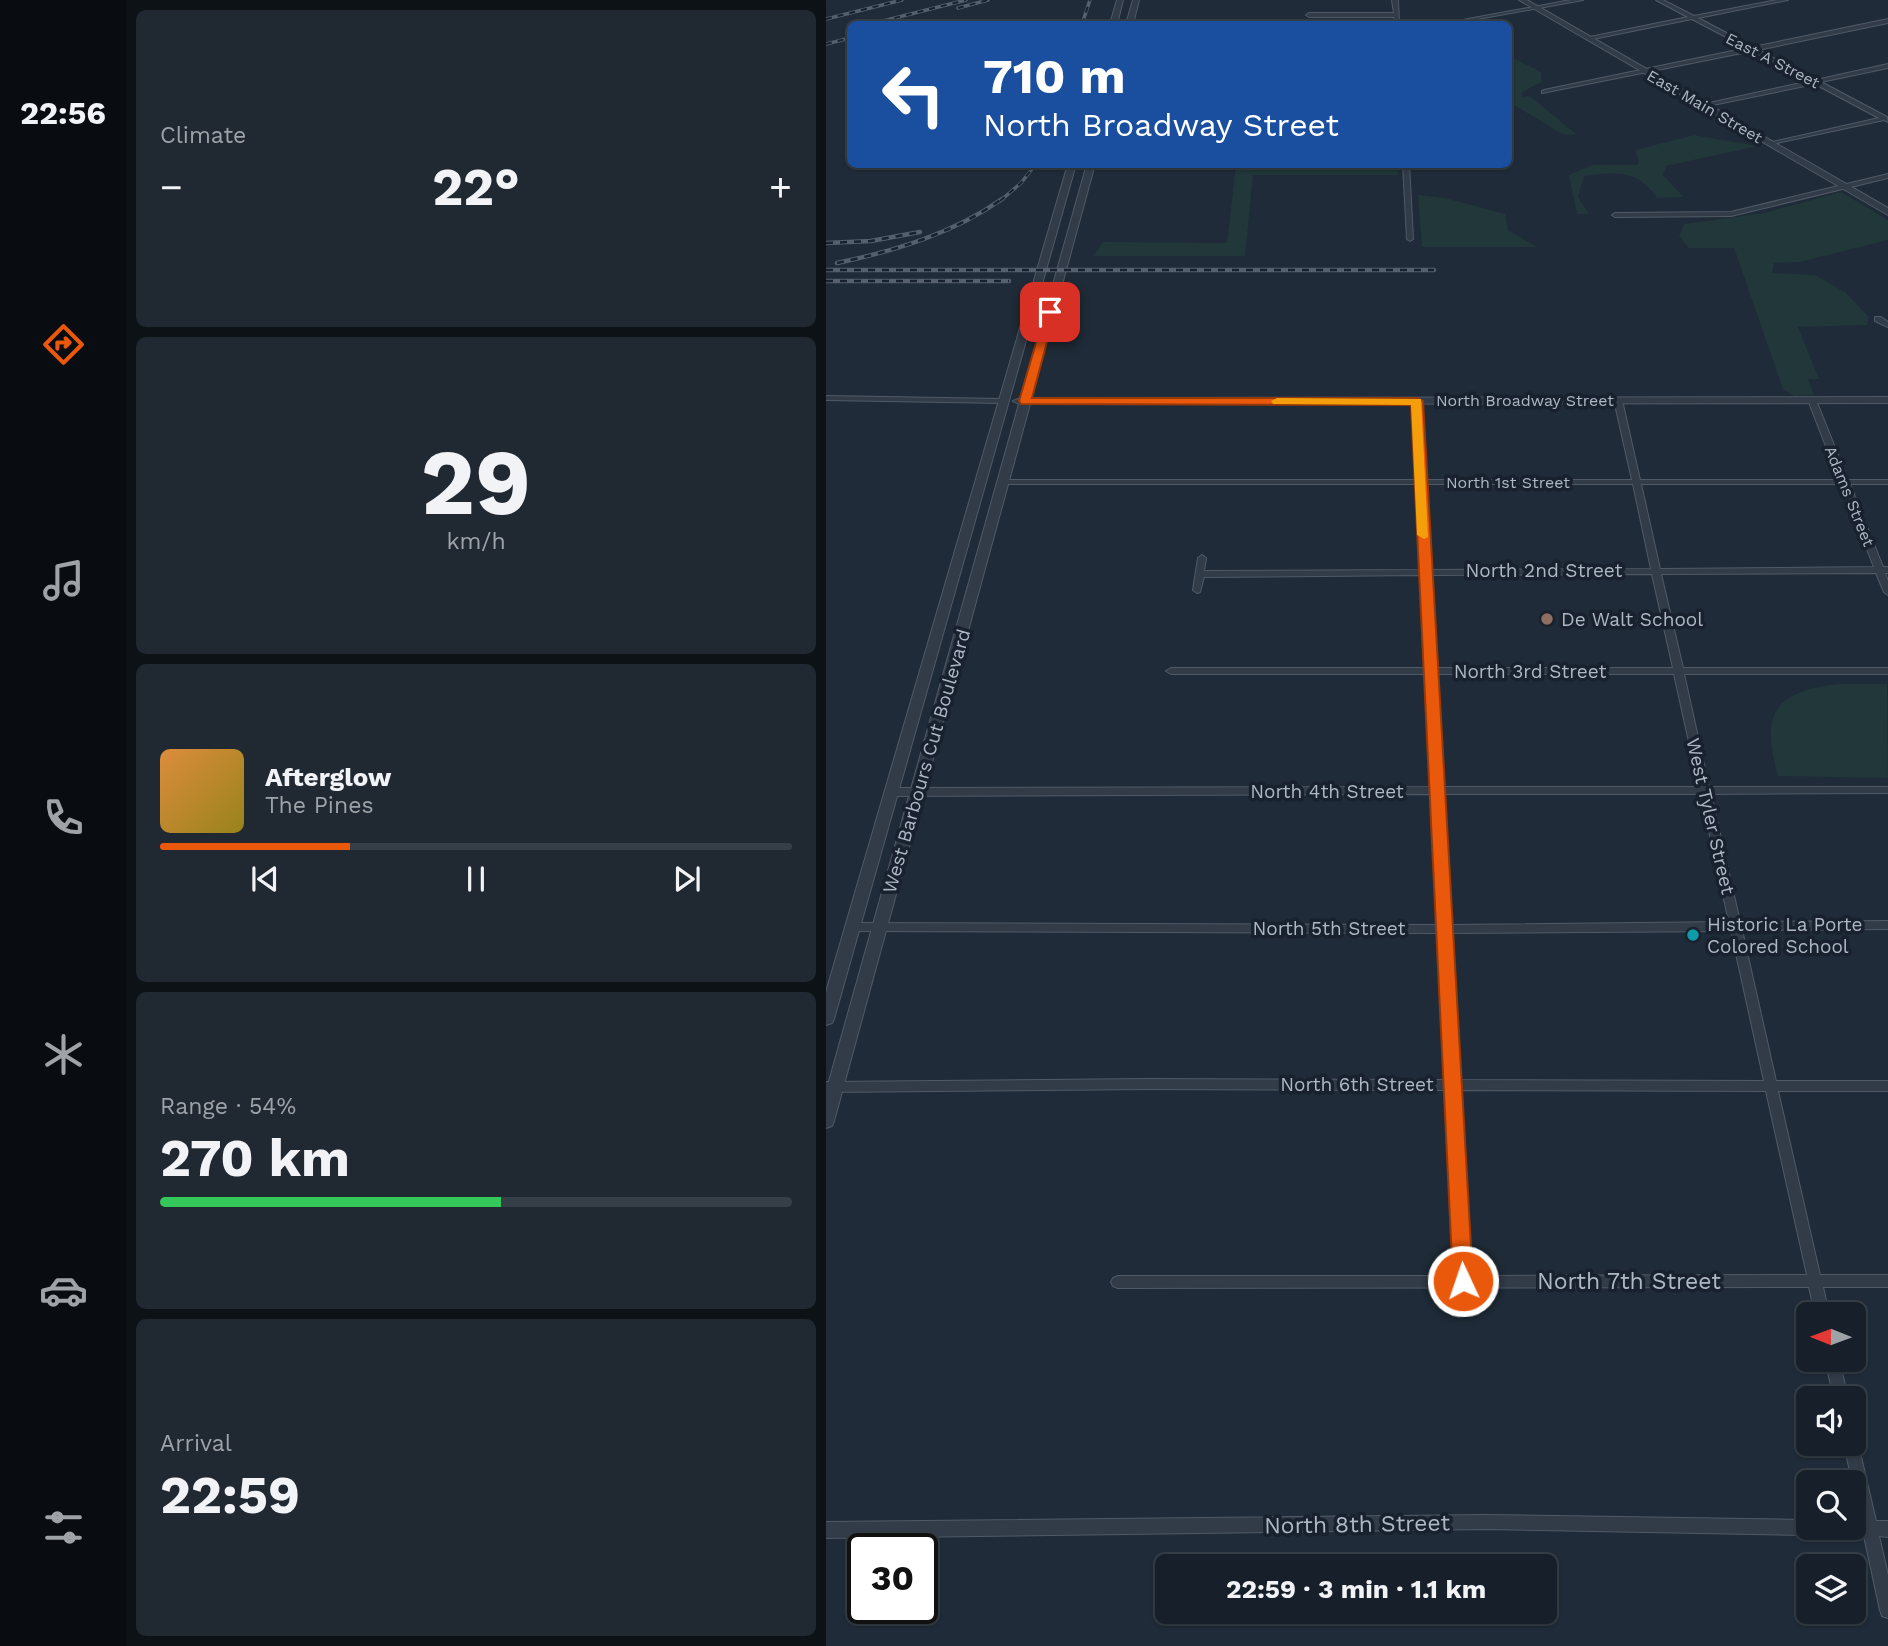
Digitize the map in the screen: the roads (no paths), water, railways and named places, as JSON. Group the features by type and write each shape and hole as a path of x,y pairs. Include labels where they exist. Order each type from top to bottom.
{"street":[{"path":"1114,21 1120,0"},
{"path":"1130,21 1136,0"},
{"path":"1395,0 1397,21"},
{"name":"East Main Street","path":"1522,0 1888,212"},
{"path":"1461,21 1580,0"},
{"name":"East A Street","path":"1659,0 1887,119"},
{"path":"1588,38 1785,0"},
{"path":"1115,15 1131,15"},
{"path":"1309,15 1396,15"},
{"path":"1544,92 1888,21"},
{"path":"1705,106 1888,66"},
{"path":"1770,144 1887,119"},
{"name":"West Barbours Cut Boulevard","path":"826,1019 1071,168"},
{"name":"West Barbours Cut Boulevard","path":"826,1121 831,1087 918,792 1089,168"},
{"path":"1406,168 1410,239"},
{"path":"1615,215 1731,214 1888,176"},
{"path":"1060,202 1081,201"},
{"path":"1035,289 1056,289"},
{"path":"1888,316 1878,318 1888,325"},
{"name":"North Broadway Street","path":"826,398 1003,401 1888,400"},
{"name":"West Tyler Street","path":"1618,400 1819,1302"},
{"name":"Adams Street","path":"1812,400 1844,482 1884,570 1888,592"},
{"path":"1417,401 1435,791 1463,1281"},
{"name":"North 1st Street","path":"1002,482 1888,482"},
{"path":"1197,590 1202,558"},
{"name":"North 2nd Street","path":"1199,574 1656,569 1884,570"},
{"path":"947,602 970,603"},
{"path":"928,670 951,670"},
{"name":"North 3rd Street","path":"1171,671 1888,671"},
{"name":"North 4th Street","path":"892,792 1888,790"},
{"name":"North 5th Street","path":"853,927 1444,929 1888,925"},
{"name":"North 6th Street","path":"831,1087 1452,1084 1888,1086"},
{"name":"North 7th Street","path":"1118,1282 1888,1281"},
{"path":"1854,1456 1888,1610"},
{"name":"North 8th Street","path":"826,1530 1487,1522 1888,1529"}],"railway":[{"path":"826,19 902,0"},
{"path":"883,21 966,0"},
{"path":"958,8 988,0"},
{"path":"1083,21 1090,0"},
{"path":"826,44 847,39"},
{"path":"1000,201 1021,183 1033,168"},
{"path":"837,263 881,253 944,231 1002,199"},
{"path":"826,243 871,241 920,232"},
{"path":"826,270 1434,270"},
{"path":"826,281 1009,281"}],"place":[{"name":"De Walt School","path":"1547,619"},
{"name":"Historic La Porte Colored School","path":"1693,935"}]}
